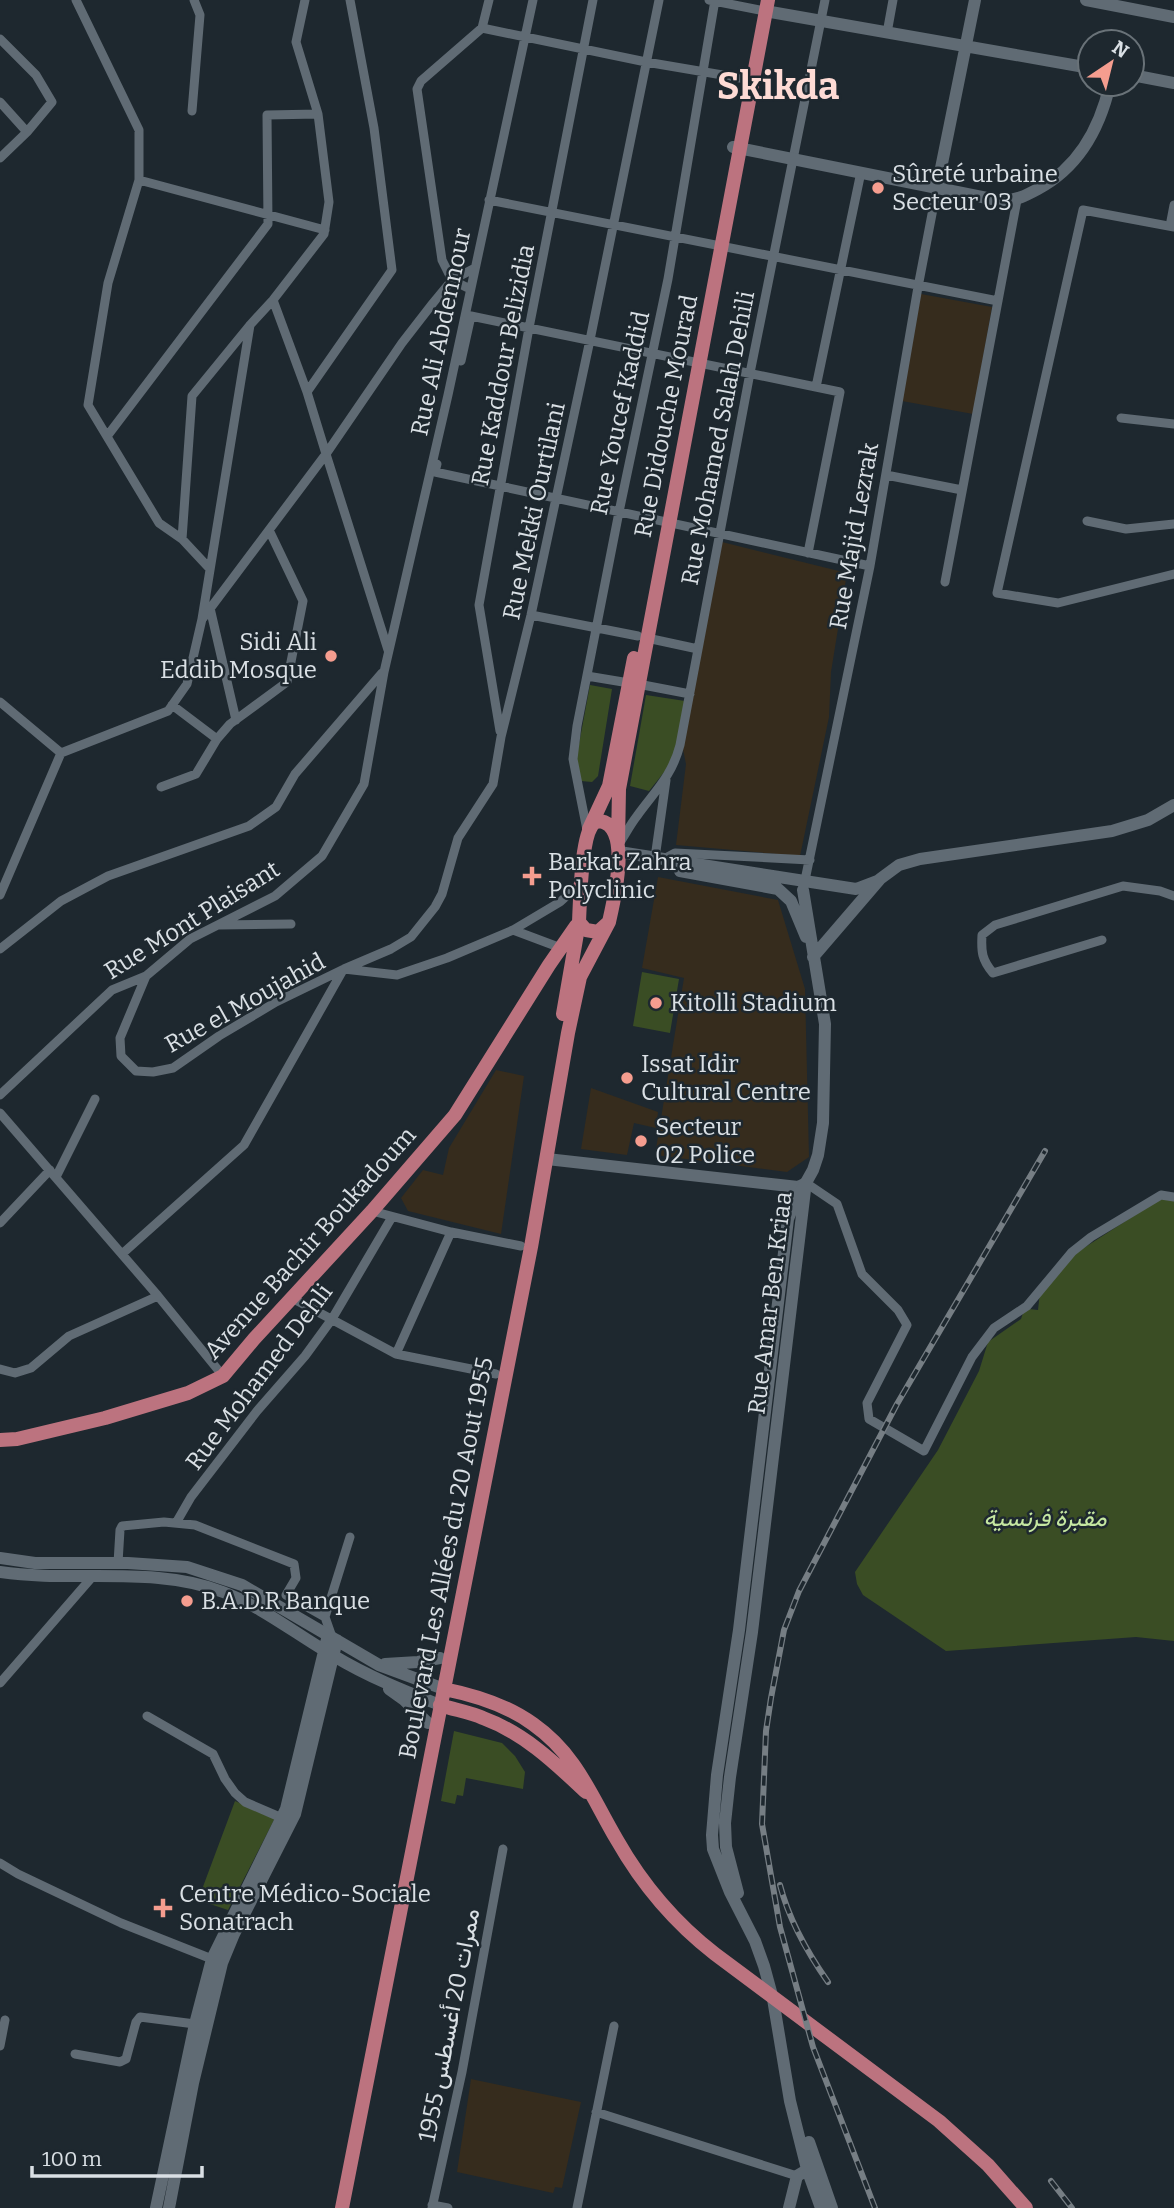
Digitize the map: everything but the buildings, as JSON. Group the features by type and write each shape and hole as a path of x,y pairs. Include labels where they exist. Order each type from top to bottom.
{"main road":[{"path":"937,188 975,0"},
{"path":"1086,0 1174,17"},
{"path":"764,5 820,21 1076,66"},
{"name":"Rue Didouche Mourad","path":"736,147 746,79 764,5"},
{"name":"Rue Didouche Mourad","path":"604,927 618,850 619,789 634,684 764,5"},
{"path":"1146,78 1174,83"},
{"path":"736,147 1002,201 1017,200 1061,176 1076,160 1092,134 1106,98"},
{"name":"Rue Didouche Mourad","path":"579,922 581,883 589,831 609,786 634,684"},
{"path":"813,957 880,879 899,865 920,859 1112,831 1148,820 1174,805"},
{"path":"589,831 594,823 604,821 614,830 618,850"},
{"path":"618,850 658,859 856,889 880,879"},
{"path":"618,850 778,889 791,901 813,957"},
{"path":"547,1159 798,1187 806,1183 818,1155 823,1123 825,1024 803,890"},
{"path":"579,922 586,930 604,927"},
{"name":"Avenue Bachir Boukadoum","path":"0,1440 18,1439 105,1418 188,1393 223,1376 455,1115 579,922"},
{"path":"564,949 604,927"},
{"name":"Boulevard Les Allées du 20 Aout 1955","path":"439,1687 447,1673 580,977 604,927"},
{"name":"Boulevard Les Allées du 20 Aout 1955","path":"342,2208 436,1704 440,1658 540,1154 572,963 564,949"},
{"name":"Rue Amar Ben Kriaa","path":"806,1183 788,1219 739,1630 712,1822 713,1849 764,1966 807,2170"},
{"name":"Rue Amar Ben Kriaa","path":"743,1915 726,1847 725,1823 752,1632 806,1183"},
{"path":"780,1185 793,1206"},
{"path":"0,1558 35,1563 118,1563 187,1567 243,1585 379,1665 439,1687 472,1695"},
{"path":"0,1572 48,1577 93,1576 167,1580 222,1591 252,1605 365,1674 403,1699 432,1726 450,1716 469,1713"},
{"path":"169,2208 217,1961 234,1934 295,1814 307,1741 332,1637"},
{"path":"379,1665 440,1658"},
{"path":"447,1673 451,1685 514,1713 547,1735 579,1770 626,1855 652,1892 687,1930 727,1964 953,2133 1006,2184 1026,2208"},
{"path":"365,1674 436,1704 469,1713 508,1729 528,1741 595,1800"},
{"name":"Boulevard Les Allées du 20 Aout 1955","path":"332,2208 432,1726"},
{"path":"156,2208 195,2024 217,1961 282,1818 307,1741"},
{"path":"789,2208 807,2170"},
{"path":"807,2170 821,2208"},
{"path":"807,2170 832,2208"}],"street":[{"path":"76,0 139,130 138,180 108,283 89,405 159,523 182,539 210,569"},
{"path":"192,111 200,15 194,0"},
{"path":"182,539 192,396 273,300 325,230 329,202 318,114 296,42 305,0"},
{"path":"307,392 392,270 374,128 349,0"},
{"path":"470,289 452,280 442,260 417,89 421,81 482,28 489,0"},
{"name":"Rue Ali Abdennour","path":"384,672 448,395 533,0"},
{"name":"Rue Kaddour Belizidia","path":"501,737 479,605 529,328 593,0"},
{"name":"Rue Mekki Ourtilani","path":"344,969 391,949 411,937 442,894 458,838 493,784 501,737 557,499 659,0"},
{"path":"713,0 764,5"},
{"name":"Rue Youcef Kaddid","path":"589,831 572,759 619,512 676,237 713,0"},
{"name":"Rue Mohamed Salah Dehili","path":"618,850 636,816 667,778 676,762 825,0"},
{"path":"887,33 893,0"},
{"path":"482,28 646,62 746,79"},
{"path":"0,39 36,75 52,103 0,158"},
{"path":"0,102 27,132"},
{"path":"108,435 268,224 267,115 318,114"},
{"path":"816,387 861,172"},
{"path":"138,180 325,230"},
{"name":"Rue Majid Lezrak","path":"803,890 870,566 937,188"},
{"path":"489,200 998,301"},
{"path":"945,582 1017,200"},
{"path":"1174,205 1172,227 1083,210 997,593 1058,603 1174,574"},
{"path":"202,619 327,454 401,343 452,280 475,268"},
{"path":"273,300 307,392 388,651"},
{"path":"448,395 455,389 471,316 840,392 808,552"},
{"path":"0,895 61,753 168,711 187,684 202,619 250,325"},
{"path":"445,408 449,415 435,472 870,566"},
{"path":"1121,418 1174,424"},
{"path":"886,475 962,489"},
{"path":"1087,522 1126,528 1174,524"},
{"path":"161,786 196,774 217,739 236,720 287,682 303,601 269,530"},
{"path":"209,608 236,720"},
{"path":"531,615 698,649"},
{"path":"0,949 61,901 108,876 248,826 276,807 295,775 384,672"},
{"name":"Rue Mont Plaisant","path":"0,1095 112,990 146,976 190,939 275,895 322,856 364,784 384,672"},
{"path":"587,676 690,694"},
{"path":"0,702 61,753"},
{"path":"172,705 217,739"},
{"path":"667,778 657,843 658,859 675,853"},
{"path":"657,843 660,849 675,853 810,860"},
{"name":"Rue el Moujahid","path":"146,976 120,1038 121,1055 136,1071 153,1072 173,1068 219,1036 276,1002 344,969 397,975 447,958 513,930 560,902 581,883"},
{"path":"1102,940 993,973 983,962 981,950 982,935 995,925 1123,886 1160,891 1174,896"},
{"path":"215,925 291,924"},
{"path":"513,930 564,949"},
{"path":"122,1254 244,1144 344,969"},
{"path":"0,1223 53,1173 95,1098"},
{"path":"0,1113 158,1296 223,1376"},
{"path":"806,1183 837,1204 862,1274 898,1310 907,1325 867,1403 870,1419 924,1451 972,1356 994,1328 1027,1306 1072,1252 1091,1237 1161,1195 1174,1197"},
{"path":"372,1211 451,1232 521,1246"},
{"name":"Rue Mohamed Dehli","path":"176,1523 191,1497 332,1319 392,1216"},
{"path":"397,1354 451,1232"},
{"path":"0,1369 15,1373 31,1368 69,1336 158,1296"},
{"path":"292,1298 397,1354 496,1374"},
{"path":"118,1563 122,1526 164,1522 195,1525 294,1564 296,1578 286,1595 325,1617"},
{"path":"332,1637 325,1617 350,1538"},
{"path":"0,1683 93,1576"},
{"path":"147,1716 214,1754 225,1779 235,1793 245,1802 282,1818"},
{"name":"ممرات 20 أغسطس 1955","path":"432,2206 462,2072 503,1849"},
{"path":"0,1863 110,1917 217,1961"},
{"path":"75,2054 120,2062 126,2059 136,2022 140,2017 195,2024"},
{"path":"0,2046 5,2020"},
{"path":"577,2208 614,2026"},
{"path":"596,2112 807,2170"},
{"path":"432,2206 448,2208"}],"shaded area":[{"path":"921,294 992,307 973,414 902,401"},
{"path":"722,542 847,573 831,672 829,717 800,856 676,845 686,764 683,749"},
{"path":"658,877 778,900 805,989 809,1157 787,1172 655,1155 684,978 642,968"},
{"path":"496,1070 524,1076 501,1234 408,1211 401,1198 423,1170 443,1175 449,1148"},
{"path":"591,1088 658,1112 656,1128 634,1123 627,1155 581,1149"},
{"path":"471,2079 581,2102 562,2188 555,2187 553,2193 457,2172"}],"green space":[{"path":"590,685 612,689 598,776 592,782 581,781 576,760"},
{"path":"646,695 685,701 673,761 649,791 630,786"},
{"name":"Kitolli Stadium","path":"642,972 679,979 670,1033 633,1026"},
{"name":"مقبرة فرنسية","path":"1160,1199 1174,1201 1174,1641 1136,1637 946,1651 863,1595 855,1572 938,1450 979,1371 988,1342 1021,1319 1023,1313 1029,1309 1038,1310 1040,1292 1076,1253"},
{"path":"454,1731 502,1743 515,1756 525,1772 523,1789 466,1778 463,1796 457,1795 455,1804 441,1801"},
{"path":"235,1801 275,1818 228,1910 198,1900"}],"railway":[{"path":"875,2208 813,2047 780,1927 762,1824 766,1731 771,1698 784,1630 799,1591 897,1404 1045,1151"},
{"path":"780,1885 788,1911 828,1982"},
{"path":"1051,2181 1072,2208"}],"place":[{"name":"Sûreté urbaine Secteur 03","path":"878,188"},
{"name":"Sidi Ali Eddib Mosque","path":"331,656"},
{"name":"Barkat Zahra Polyclinic","path":"532,876"},
{"name":"Kitolli Stadium","path":"656,1003"},
{"name":"Issat Idir Cultural Centre","path":"627,1078"},
{"name":"Secteur 02 Police","path":"641,1141"},
{"name":"B.A.D.R Banque","path":"187,1601"},
{"name":"Centre Médico-Sociale Sonatrach","path":"163,1908"}],"district":[{"name":"Skikda","path":"778,86"}]}
